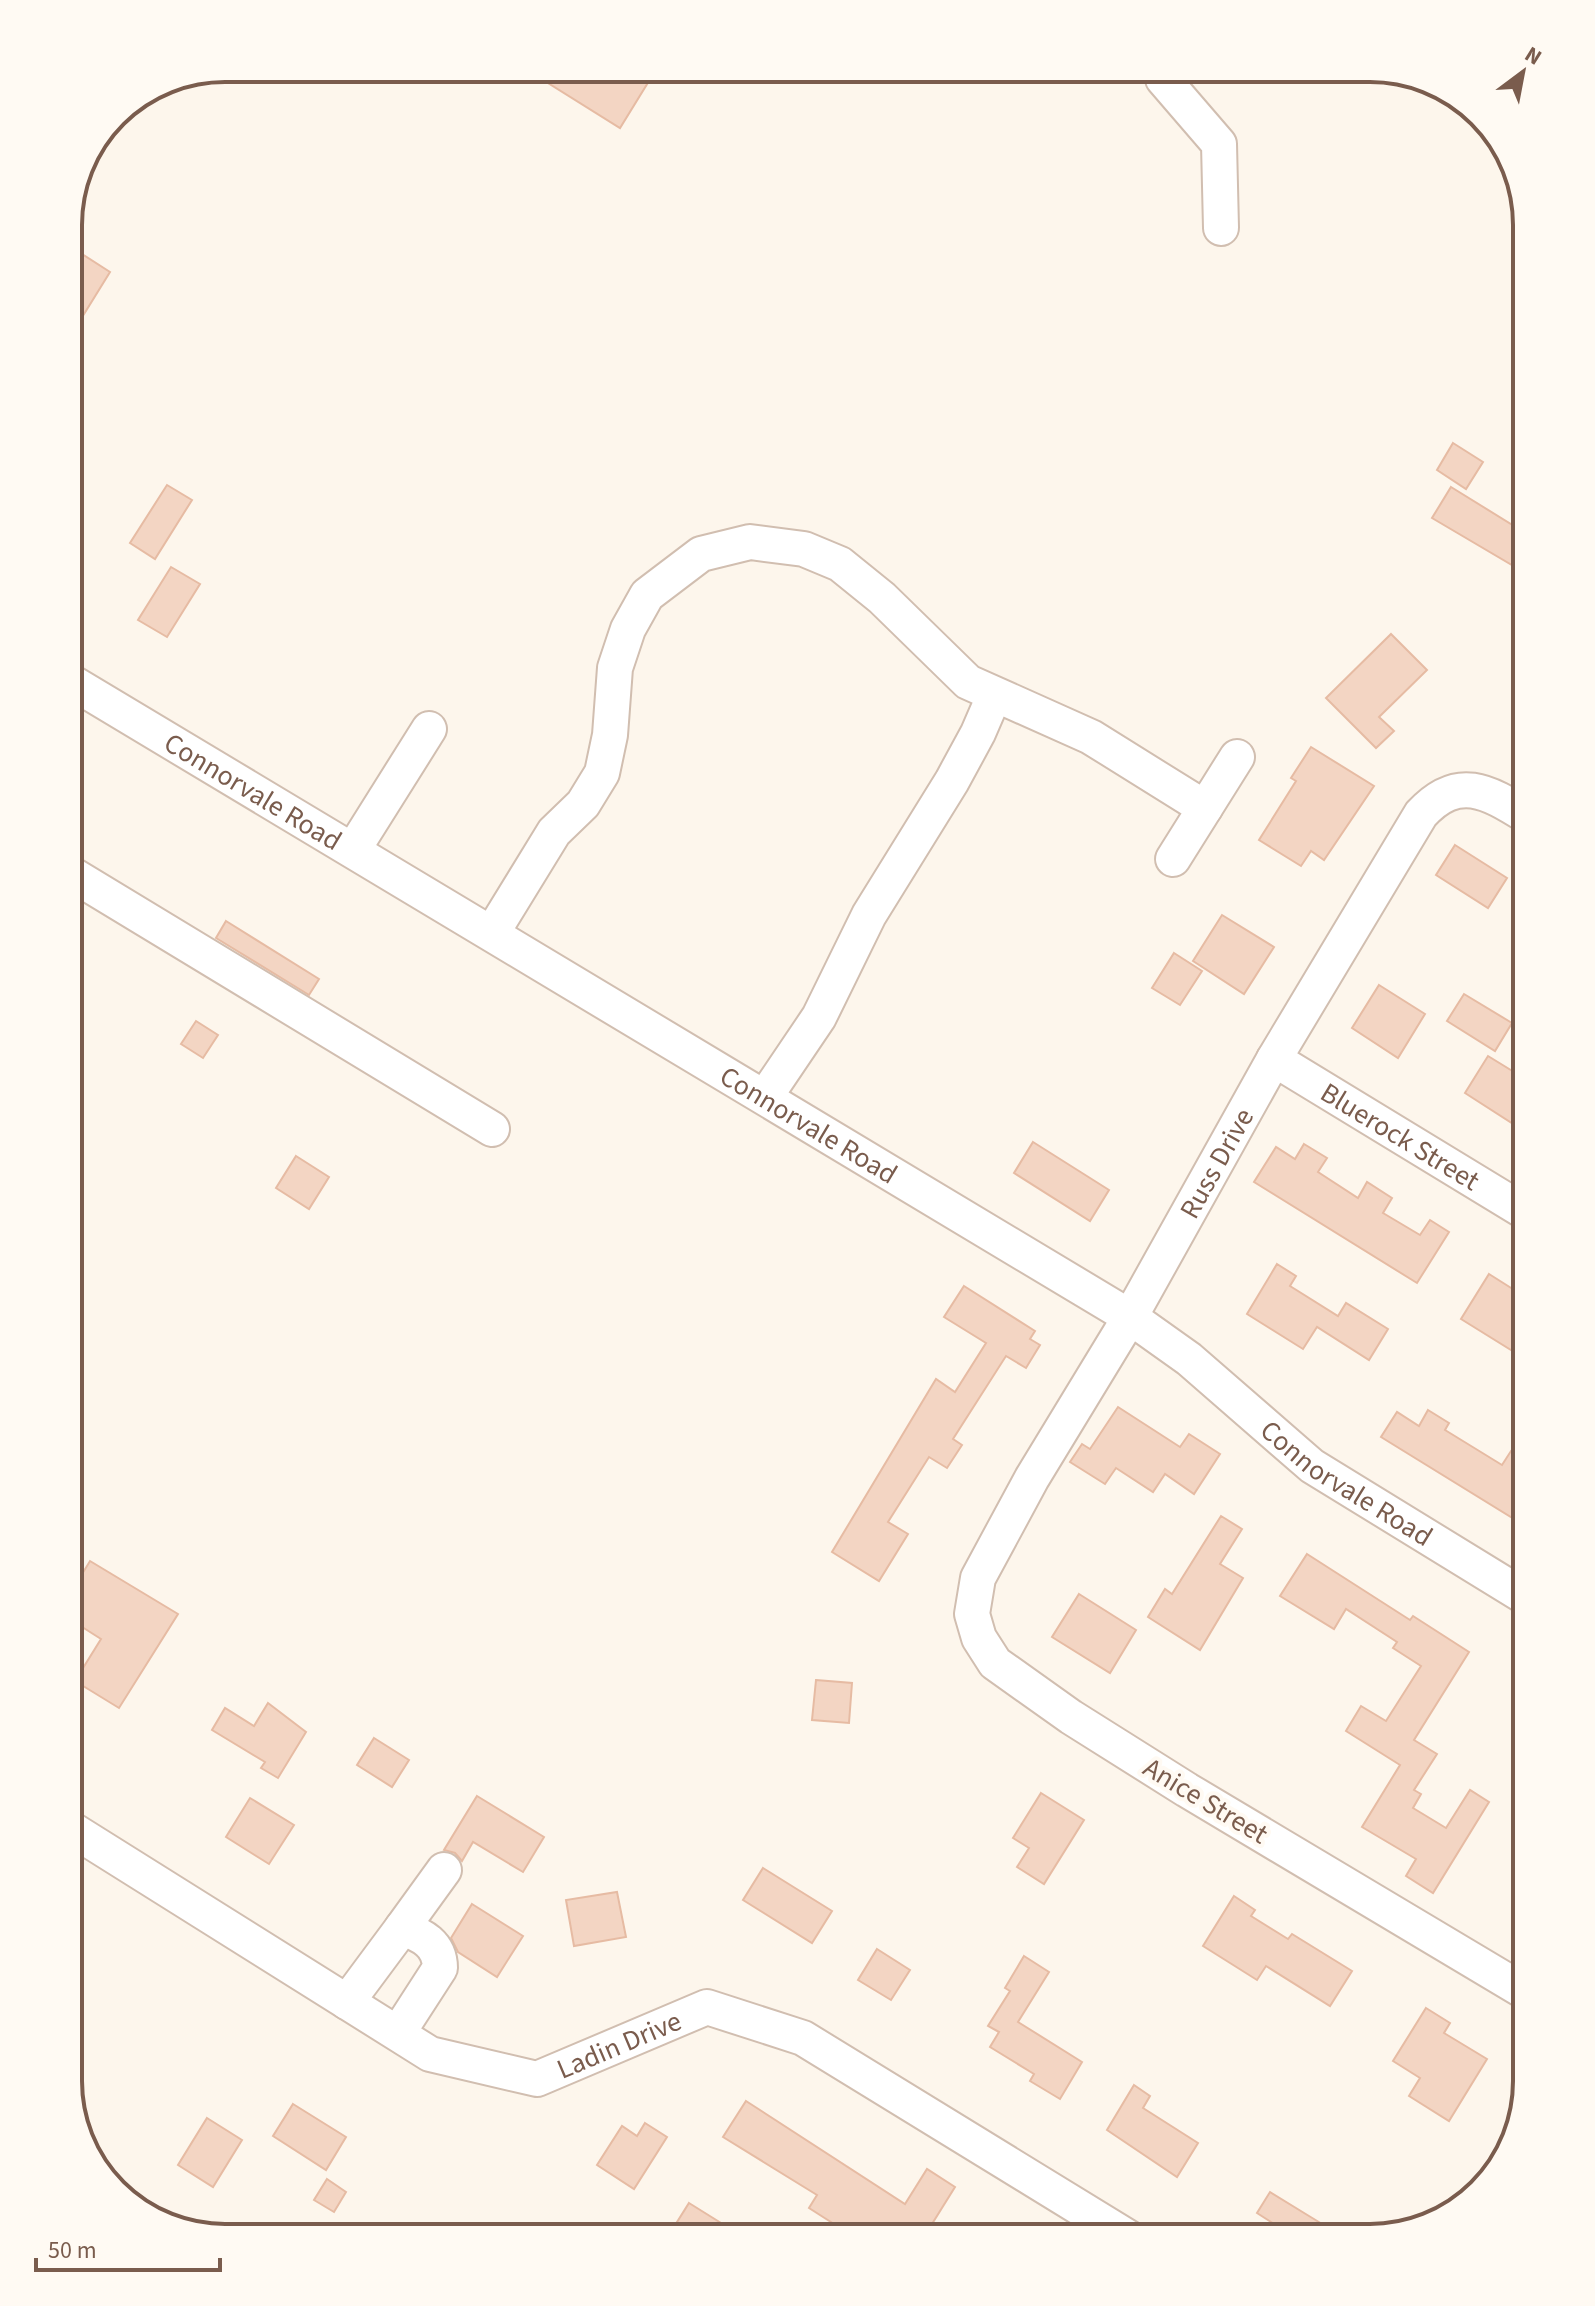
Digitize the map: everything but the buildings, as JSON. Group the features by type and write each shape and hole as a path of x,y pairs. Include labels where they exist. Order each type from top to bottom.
{"street":[{"path":"1166,82 1219,144 1221,228"},
{"path":"492,933 554,832 583,804 602,773 610,735 615,668 628,629 647,595 701,554 750,542 804,549 840,564 882,598 968,682 1091,737 1205,808"},
{"name":"Connorvale Road","path":"82,688 1130,1317 1189,1359 1312,1466 1513,1589"},
{"path":"765,1097 819,1017 869,915 952,781 994,696"},
{"path":"353,850 429,729"},
{"path":"1173,859 1237,757"},
{"name":"Russ Drive","path":"992,1551 1032,1478 1130,1317 1274,1059 1421,814 1436,799 1455,790 1481,791 1513,808"},
{"path":"82,880 492,1129"},
{"name":"Bluerock Street","path":"1274,1059 1513,1204"},
{"name":"Anice Street","path":"992,1551 978,1578 972,1614 979,1638 995,1663 1071,1717 1187,1790 1513,1985"},
{"name":"Ladin Drive","path":"82,1836 430,2054 537,2079 707,2007 803,2038 1106,2224"},
{"path":"347,2002 444,1870"},
{"path":"398,2033 440,1968 440,1958 426,1938 402,1928"}]}
